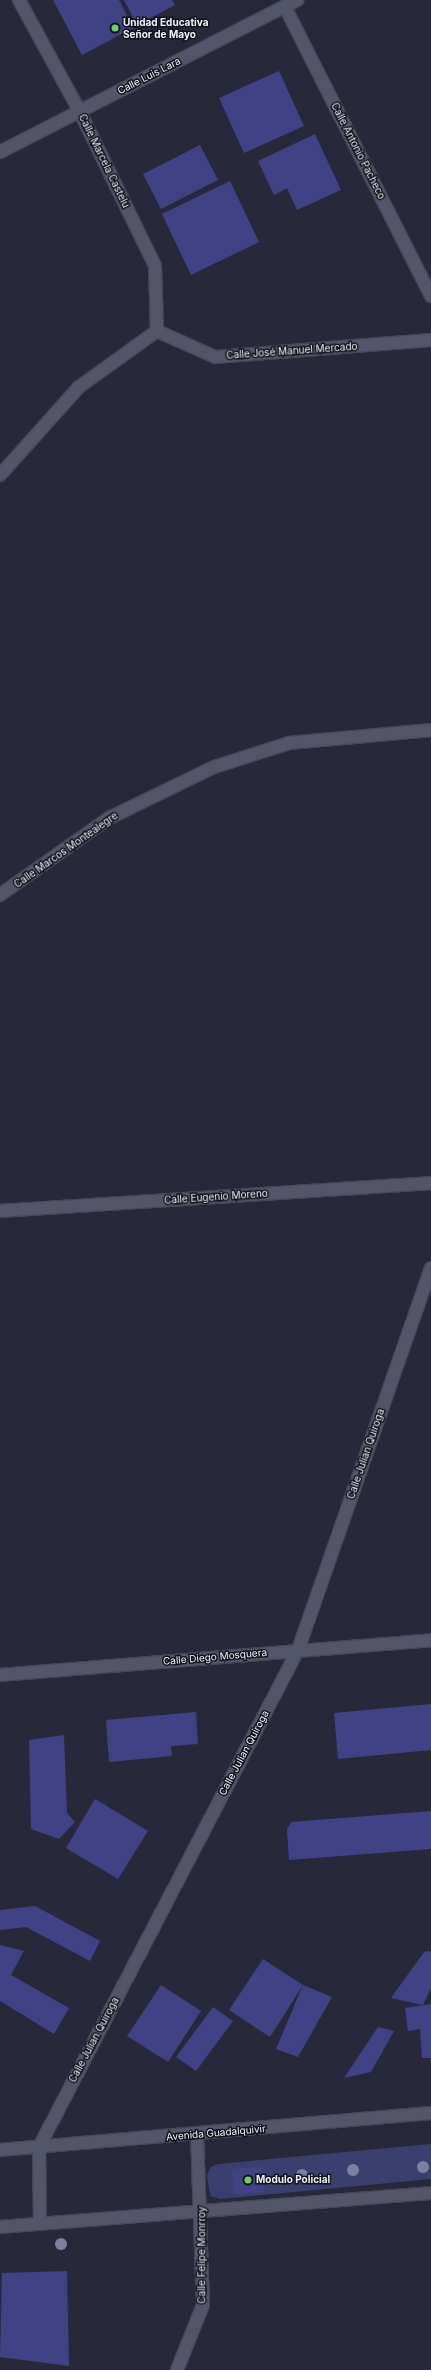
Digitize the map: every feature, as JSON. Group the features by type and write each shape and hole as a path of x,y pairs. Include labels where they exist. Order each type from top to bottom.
{"street":[{"name":"Calle Marcela Castelu","path":"20,0 80,112 155,266 157,331"},
{"name":"Calle Luis Lara","path":"0,152 297,0"},
{"name":"Calle Antonio Pacheco","path":"284,6 431,296"},
{"name":"Calle José Manuel Mercado","path":"157,331 215,357 431,340"},
{"path":"0,475 79,386 157,331"},
{"name":"Calle Marcos Montealegre","path":"0,895 109,818 214,767 289,743 431,730"},
{"name":"Calle Eugenio Moreno","path":"0,1211 431,1183"},
{"name":"Calle Julian Quiroga","path":"40,2224 39,2147 298,1650 431,1268"},
{"name":"Calle Diego Mosquera","path":"0,1675 431,1640"},
{"name":"Avenida Guadalquivir","path":"0,2150 197,2135 431,2114"},
{"name":"Calle Felipe Monrroy","path":"177,2370 203,2305 202,2212 197,2135"},
{"path":"0,2227 431,2193"}],"shaded area":[{"path":"431,2144 431,2179 220,2199 211,2196 209,2189 207,2175 211,2167 218,2164"}],"building":[{"path":"53,0 119,0 133,28 82,55"},
{"path":"124,0 172,0 175,5 137,25"},
{"path":"279,71 304,126 244,153 219,98"},
{"path":"315,134 341,190 297,210 287,188 274,195 258,161"},
{"path":"200,145 218,180 161,209 143,174"},
{"path":"230,181 259,242 191,275 162,214"},
{"path":"431,1704 431,1750 338,1759 334,1713"},
{"path":"196,1712 198,1744 171,1746 172,1756 109,1762 106,1720"},
{"path":"64,1735 67,1813 75,1822 59,1839 31,1829 29,1740"},
{"path":"95,1799 148,1831 118,1879 66,1848"},
{"path":"431,1811 431,1849 289,1860 287,1830 291,1822"},
{"path":"35,1906 100,1941 90,1961 26,1927 0,1930 0,1910"},
{"path":"0,1945 24,1951 11,1975 69,2008 54,2034 0,2001"},
{"path":"431,1951 431,1988 423,2005 391,1998 424,1952"},
{"path":"263,1959 303,1985 270,2037 229,2010"},
{"path":"161,1985 201,2011 168,2062 127,2036"},
{"path":"303,1985 332,1997 298,2057 276,2049"},
{"path":"431,2004 431,2058 422,2058 420,2029 408,2031 405,2008"},
{"path":"213,2007 233,2021 196,2071 176,2057"},
{"path":"378,2027 394,2031 371,2072 344,2078"},
{"name":"Modulo Policial","path":"262,2167 264,2192 234,2194 232,2169"},
{"path":"67,2271 69,2366 0,2357 2,2273"}],"place":[{"name":"Unidad Educativa Señor de Mayo","path":"115,28"},
{"name":"Modulo Policial","path":"248,2180"}]}
